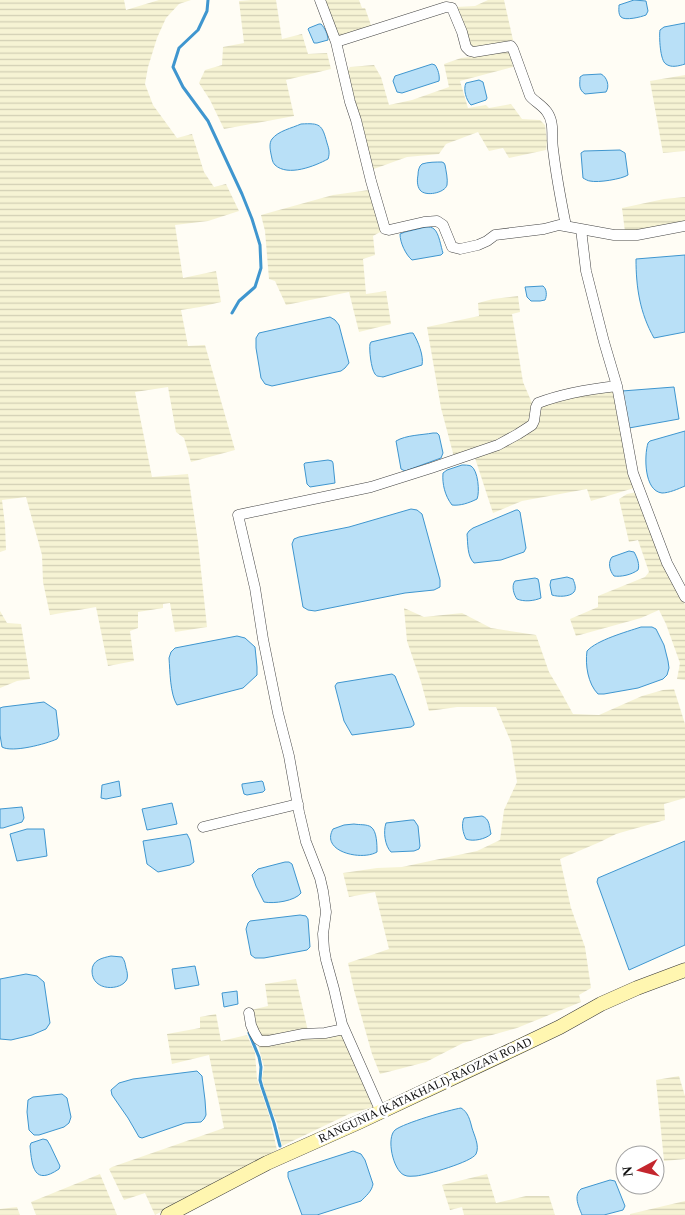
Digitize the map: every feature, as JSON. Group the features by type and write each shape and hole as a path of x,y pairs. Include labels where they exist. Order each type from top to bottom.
{"main road":[{"name":"RANGUNIA (KATAKHALI)-RAOZAN ROAD","path":"171,1214 267,1163 514,1050 601,1004 685,970"}],"street":[{"path":"320,0 336,42 350,102 385,228 389,230 437,221 443,225 452,247 460,249 487,242 495,235 544,229 559,225 614,235 637,236 685,226"},
{"path":"336,42 446,7 452,8 462,32 464,44 470,51 511,46 530,96 546,111 551,120 553,133 552,148 566,226"},
{"path":"582,229 586,271 616,386 633,473 667,563 685,598"},
{"path":"381,1112 342,1024 324,949 323,934 326,912 320,878 306,842 289,756 276,704 255,588 238,515 371,487 467,456 498,445 532,425 538,402 587,389 616,386"},
{"path":"202,827 298,804"},
{"path":"249,1013 251,1025 261,1041 344,1029"}],"shaded area":[{"path":"0,0 124,0 126,10 159,0 191,0 179,4 166,18 157,38 145,84 153,105 177,138 192,134 204,172 214,187 226,184 239,211 208,221 175,225 183,278 216,271 221,302 181,310 188,346 205,345 235,450 191,462 184,438 176,432 168,387 135,392 152,477 188,474 198,542 207,627 175,632 170,603 163,604 163,608 138,612 138,628 130,631 134,661 108,666 96,607 50,615 43,582 42,555 26,497 2,500 6,550 0,552"},
{"path":"276,0 282,39 302,34 308,54 327,53 331,69 286,80 294,116 224,129 210,100 199,83 205,70 222,65 223,47 244,43 239,1"},
{"path":"324,0 359,0 362,8 365,8 372,28 338,36"},
{"path":"488,0 504,0 513,40 475,49 472,48 456,7 475,6"},
{"path":"510,53 513,67 460,81 468,108 486,105 489,108 511,104 522,119 540,120 545,125 546,150 509,158 503,148 489,151 478,132 446,144 439,154 407,157 371,170 347,72 350,67 374,65 381,77 389,105 412,100 449,87 444,64 461,58"},
{"path":"685,75 685,151 663,153 650,81"},
{"path":"369,190 382,231 373,236 375,255 363,259 366,294 386,291 391,324 359,332 349,292 286,305 275,281 269,279 265,231 261,215 333,195"},
{"path":"685,197 685,222 625,232 622,208 664,199"},
{"path":"518,296 520,312 512,314 523,382 532,403 532,419 499,442 454,457 441,408 427,327 479,316 478,303"},
{"path":"613,390 634,488 591,501 587,489 522,501 493,513 475,458 535,427 539,409 544,402"},
{"path":"637,492 685,605 685,680 677,679 680,663 659,610 641,618 576,636 570,619 598,607 598,596 645,577 649,572 638,540 629,542 619,499 627,494"},
{"path":"404,608 424,617 462,613 491,628 536,635 549,672 573,714 599,715 642,696 674,689 685,724 685,798 664,804 665,820 616,834 560,859 571,908 585,947 591,988 579,995 581,1002 517,1028 463,1043 426,1062 380,1074 372,1054 348,963 389,949 375,892 349,897 343,873 377,868 402,867 477,851 500,840 504,810 517,782 511,742 496,707 457,707 429,711 407,641"},
{"path":"0,611 7,623 21,624 30,679 17,681 0,688"},
{"path":"296,979 308,1031 259,1037 251,1010 268,1006 265,984"},
{"path":"216,1014 221,1041 247,1035 255,1053 257,1079 270,1118 277,1150 155,1215 145,1193 124,1200 109,1169 224,1128 209,1055 172,1064 167,1034 200,1028 200,1017"},
{"path":"342,1032 373,1107 349,1114 282,1146 277,1123 264,1087 262,1078 264,1067 258,1043"},
{"path":"679,1076 685,1096 685,1159 665,1161 665,1145 662,1145 656,1080"},
{"path":"100,1174 117,1215 36,1215 31,1202"},
{"path":"487,1174 496,1203 526,1196 549,1196 555,1215 464,1215 462,1207 450,1210 442,1185"},
{"path":"685,1201 685,1215 630,1215 630,1214"},
{"path":"17,1207 20,1215 0,1215 0,1209"}],"water":[{"path":"634,0 646,1 648,11 646,15 629,19 621,17 619,5"},
{"path":"685,23 685,64 670,66 664,62 661,54 660,30 664,27"},
{"path":"319,24 325,30 328,40 314,43 308,29"},
{"path":"432,64 437,68 439,81 402,93 397,92 393,81 395,76"},
{"path":"601,74 607,82 606,92 585,94 581,90 580,77 583,75"},
{"path":"479,80 483,82 487,98 471,105 466,94 465,85 466,83"},
{"path":"301,124 312,124 322,128 329,149 328,159 302,169 287,170 280,168 273,161 270,148 271,141 281,132"},
{"path":"620,150 625,153 628,175 598,181 589,181 583,178 581,153 584,151"},
{"path":"442,162 445,165 447,185 439,192 430,194 423,192 419,188 418,183 420,166 427,163"},
{"path":"426,227 436,231 443,253 441,255 412,260 404,248 400,234"},
{"path":"685,255 685,332 654,338 645,319 640,300 636,259"},
{"path":"543,286 546,293 545,300 531,301 527,297 525,287"},
{"path":"330,317 339,325 349,363 345,368 341,371 272,386 265,384 261,378 256,348 256,338 259,333"},
{"path":"413,333 419,344 422,365 383,377 377,376 371,359 371,342"},
{"path":"674,387 679,419 629,428 622,391"},
{"path":"685,431 685,486 665,493 656,491 649,480 647,472 646,456 648,443"},
{"path":"433,433 439,435 443,453 441,458 405,471 401,469 396,441 409,436"},
{"path":"328,460 333,463 335,483 310,487 307,484 304,464"},
{"path":"462,465 468,465 473,468 478,481 478,496 477,499 468,503 452,505 444,490 443,473"},
{"path":"411,509 417,510 422,514 440,580 440,587 434,590 405,593 315,611 303,607 292,544 294,539 349,527"},
{"path":"516,510 520,512 526,548 524,552 501,560 474,563 468,550 467,534 469,531"},
{"path":"629,551 634,552 636,556 638,570 626,575 614,576 610,566 612,557"},
{"path":"567,577 573,579 574,592 564,596 552,595 551,580"},
{"path":"538,579 541,598 529,601 517,599 513,588 515,581"},
{"path":"641,627 656,629 664,645 668,661 667,675 663,679 638,688 598,694 588,674 587,651 605,640"},
{"path":"237,636 245,638 255,647 257,675 243,688 177,705 171,682 169,658 171,652 175,648"},
{"path":"392,674 395,676 414,725 352,735 344,721 335,686 337,683"},
{"path":"44,702 56,710 59,735 57,739 21,748 7,749 2,747 0,708"},
{"path":"119,781 121,796 101,798 102,785"},
{"path":"262,781 265,790 263,792 244,794 242,784"},
{"path":"172,803 177,824 147,830 142,809"},
{"path":"22,807 24,818 22,822 0,828 0,809"},
{"path":"482,816 488,821 491,834 479,840 466,839 463,829 464,818"},
{"path":"414,820 418,826 419,849 391,852 385,839 386,823"},
{"path":"354,824 367,825 373,829 377,852 370,855 353,855 337,849 332,844 333,829"},
{"path":"27,829 44,829 47,856 17,861 10,834"},
{"path":"187,834 194,862 190,865 158,872 147,864 143,841"},
{"path":"685,841 685,945 629,970 597,882 598,878"},
{"path":"285,862 292,864 301,893 294,898 284,901 264,902 252,875 258,869"},
{"path":"300,915 306,916 308,919 310,947 307,950 264,958 255,958 251,955 246,929 250,921"},
{"path":"111,956 122,957 125,963 127,979 119,986 102,986 93,978 92,967 101,959"},
{"path":"195,966 199,985 175,989 172,969"},
{"path":"26,974 37,976 44,982 50,1023 46,1029 32,1035 11,1040 0,1039 0,979"},
{"path":"237,991 238,1004 224,1007 222,993"},
{"path":"197,1071 202,1076 205,1100 206,1115 201,1122 185,1123 142,1138 139,1137 112,1095 111,1090 119,1083 133,1079"},
{"path":"62,1094 67,1098 71,1117 69,1123 64,1127 34,1135 29,1130 28,1100 33,1097"},
{"path":"461,1108 467,1114 470,1122 477,1144 476,1154 466,1161 429,1173 408,1176 400,1172 394,1161 391,1146 392,1134 395,1130 417,1120"},
{"path":"43,1139 47,1140 60,1166 59,1169 51,1174 44,1176 39,1175 33,1167 30,1146 31,1143"},
{"path":"353,1151 361,1154 365,1160 373,1184 369,1193 361,1201 317,1215 302,1215 288,1177 288,1172"},
{"path":"610,1180 615,1181 615,1195 621,1195 625,1206 623,1210 604,1215 582,1215 577,1202 577,1195 581,1189"}],"waterway":[{"path":"208,0 207,11 198,30 179,48 173,67 183,87 208,121 242,194 260,245 261,268 255,287 239,301 232,313"},
{"path":"249,1033 259,1057 261,1067 260,1080 280,1146"}]}
